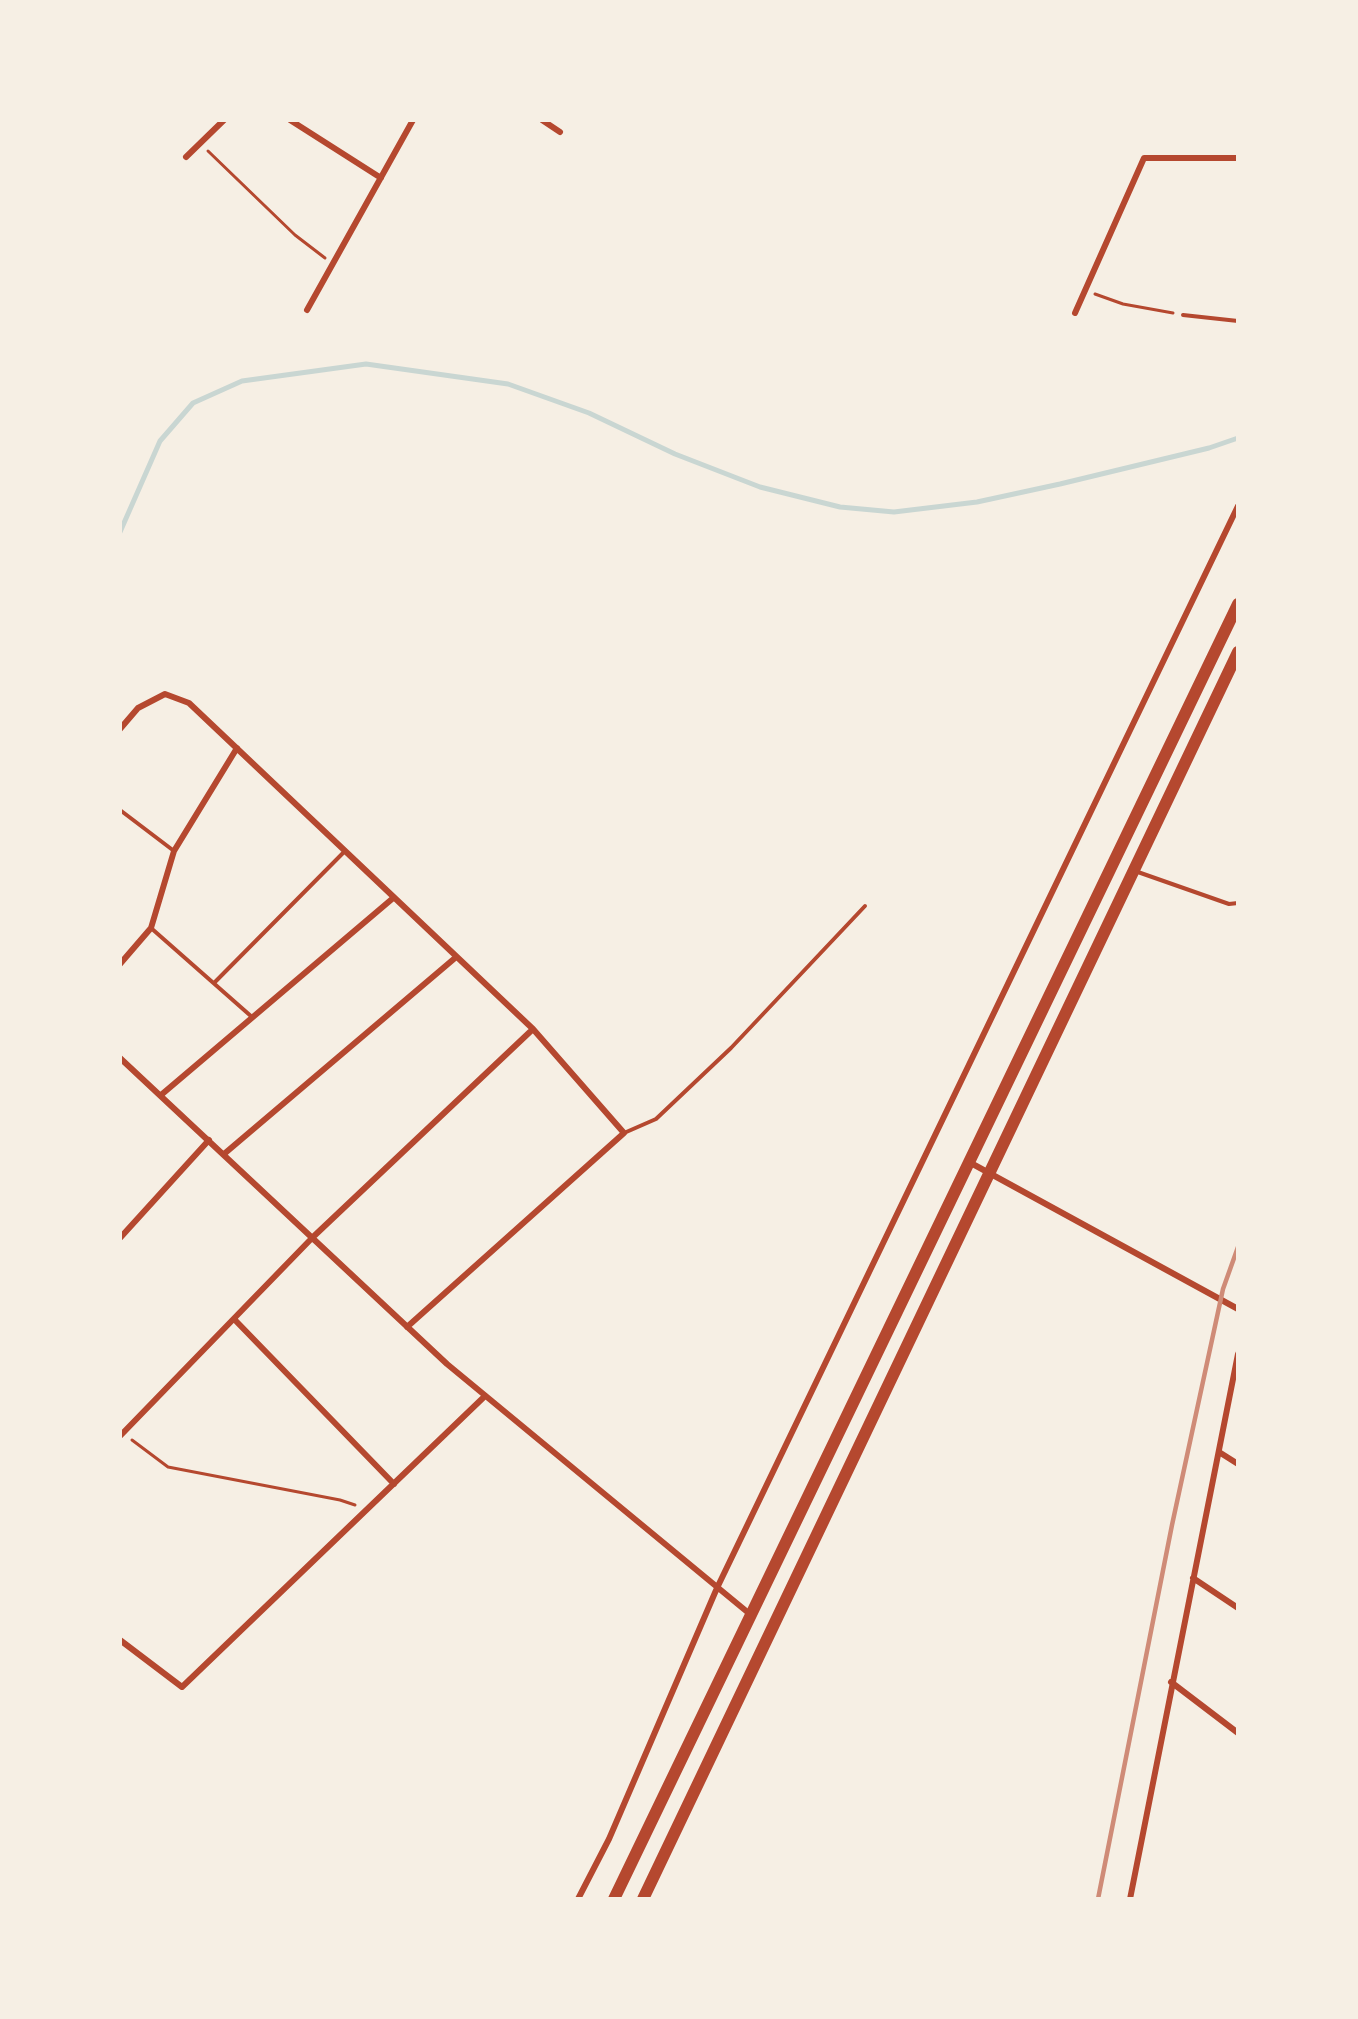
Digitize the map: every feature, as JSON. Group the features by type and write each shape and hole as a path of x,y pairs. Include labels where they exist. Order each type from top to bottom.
{"highway":[{"path":"614,1899 1238,604"},
{"path":"643,1899 1238,652"}],"street":[{"path":"290,120 381,178"},
{"path":"307,310 413,120"},
{"path":"542,120 560,132"},
{"path":"186,158 220,121"},
{"path":"1075,313 1144,158 1238,158"},
{"path":"578,1899 609,1839 717,1588 1238,506"},
{"path":"120,729 138,708 165,694 189,704 392,899 533,1029 624,1133 407,1327"},
{"path":"120,964 151,928 174,851 237,748"},
{"path":"160,1095 392,899"},
{"path":"224,1154 455,958"},
{"path":"122,1435 314,1237 533,1029"},
{"path":"120,1058 314,1237 407,1327 485,1396 752,1615"},
{"path":"120,1238 209,1140"},
{"path":"969,1162 1238,1309"},
{"path":"234,1319 394,1484"},
{"path":"1130,1899 1171,1682 1238,1354"},
{"path":"120,1640 182,1687 485,1396"},
{"path":"1219,1452 1238,1464"},
{"path":"1193,1578 1238,1608"},
{"path":"1171,1682 1238,1733"}],"lane":[{"path":"1183,315 1238,321"},
{"path":"120,810 174,851"},
{"path":"214,983 344,852"},
{"path":"1134,871 1229,904 1238,903"},
{"path":"624,1133 656,1119 731,1048 865,906"},
{"path":"151,928 253,1017"}],"path":[{"path":"200,143 294,235 333,264"},
{"path":"1085,290 1123,304 1183,315"},
{"path":"122,1435 168,1467 340,1500 367,1509"}],"waterway":[{"path":"120,532 160,441 193,403 242,381 366,364 508,384 589,413 675,454 760,487 840,507 894,512 977,502 1209,448 1238,438"}],"railway":[{"path":"1098,1899 1172,1525 1223,1289 1238,1247"}]}
